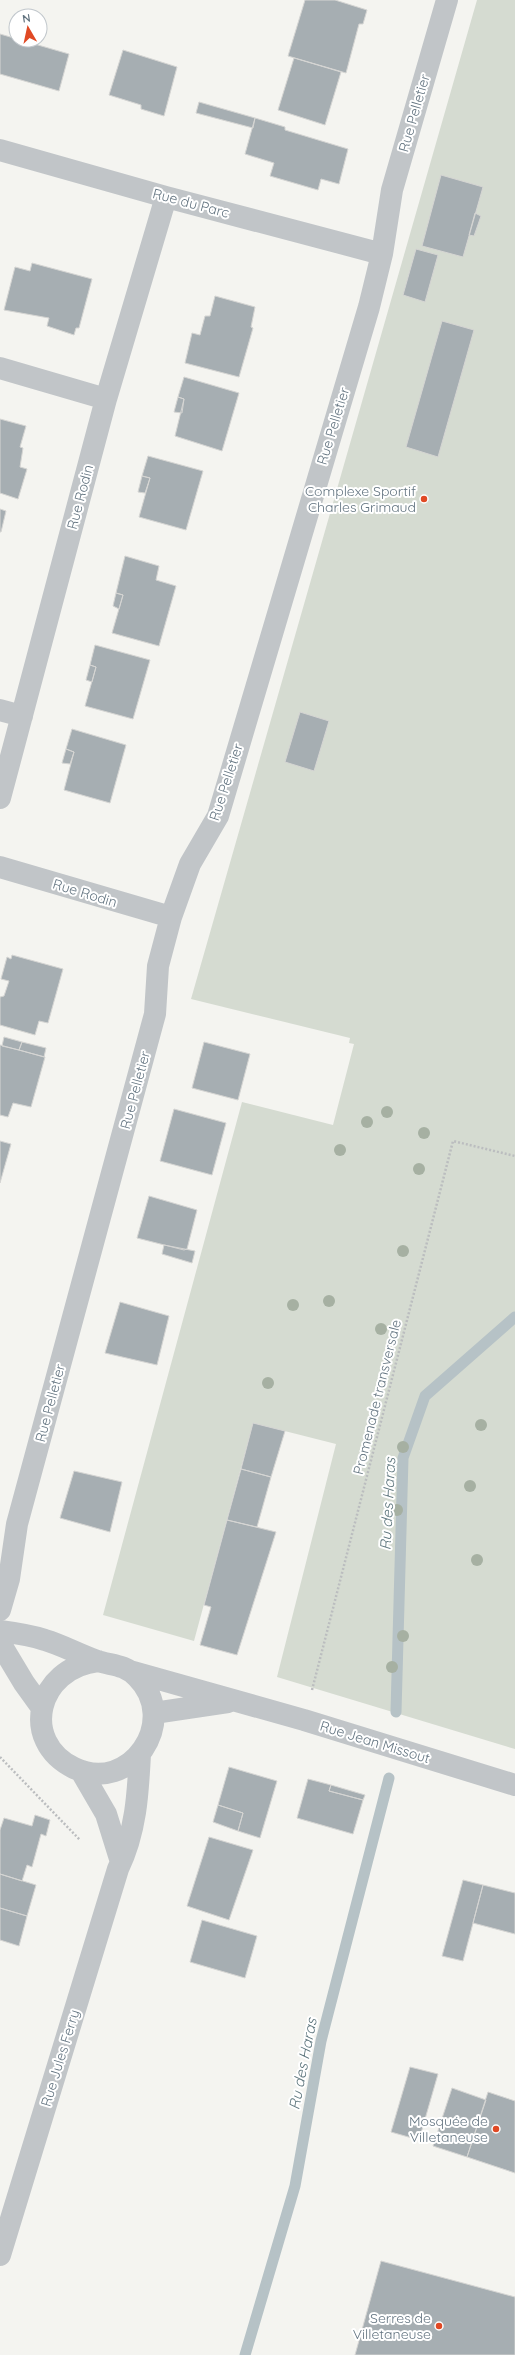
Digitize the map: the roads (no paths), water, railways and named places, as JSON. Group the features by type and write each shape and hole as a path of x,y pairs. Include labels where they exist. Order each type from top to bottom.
{"street":[{"name":"Rue Pelletier","path":"0,1610 9,1579 17,1524 155,1014 158,966 171,918 190,864 218,816 369,307 382,254 392,190 447,0"},
{"name":"Rue du Parc","path":"0,150 166,197 382,254"},
{"name":"Rue Rodin","path":"0,798 106,398 166,197"},
{"path":"0,368 106,398"},
{"path":"0,710 22,716"},
{"name":"Rue Rodin","path":"0,867 171,918"},
{"path":"0,1631 45,1640 98,1661 111,1663 130,1671 147,1689 154,1713 150,1738 140,1754 116,1770 102,1773 81,1771 62,1760 52,1750 43,1730 42,1708 52,1684 61,1674 72,1667 98,1661"},
{"path":"0,1643 24,1683 42,1708"},
{"name":"Rue Jean Missout","path":"130,1671 304,1720 515,1784"},
{"name":"Rue Jean Missout","path":"154,1713 234,1701"},
{"name":"Rue Jules Ferry","path":"0,2254 137,1812 140,1754"},
{"path":"81,1771 106,1814 120,1865"}],"waterway":[{"name":"Ru des Haras","path":"396,1712 403,1458 425,1396 515,1317"},
{"name":"Ru des Haras","path":"245,2355 295,2186 321,2041 389,1778"}],"place":[{"name":"Complexe Sportif Charles Grimaud","path":"424,499"},
{"name":"Mosquée de Villetaneuse","path":"496,2129"},
{"name":"Serres de Villetaneuse","path":"439,2326"}]}
